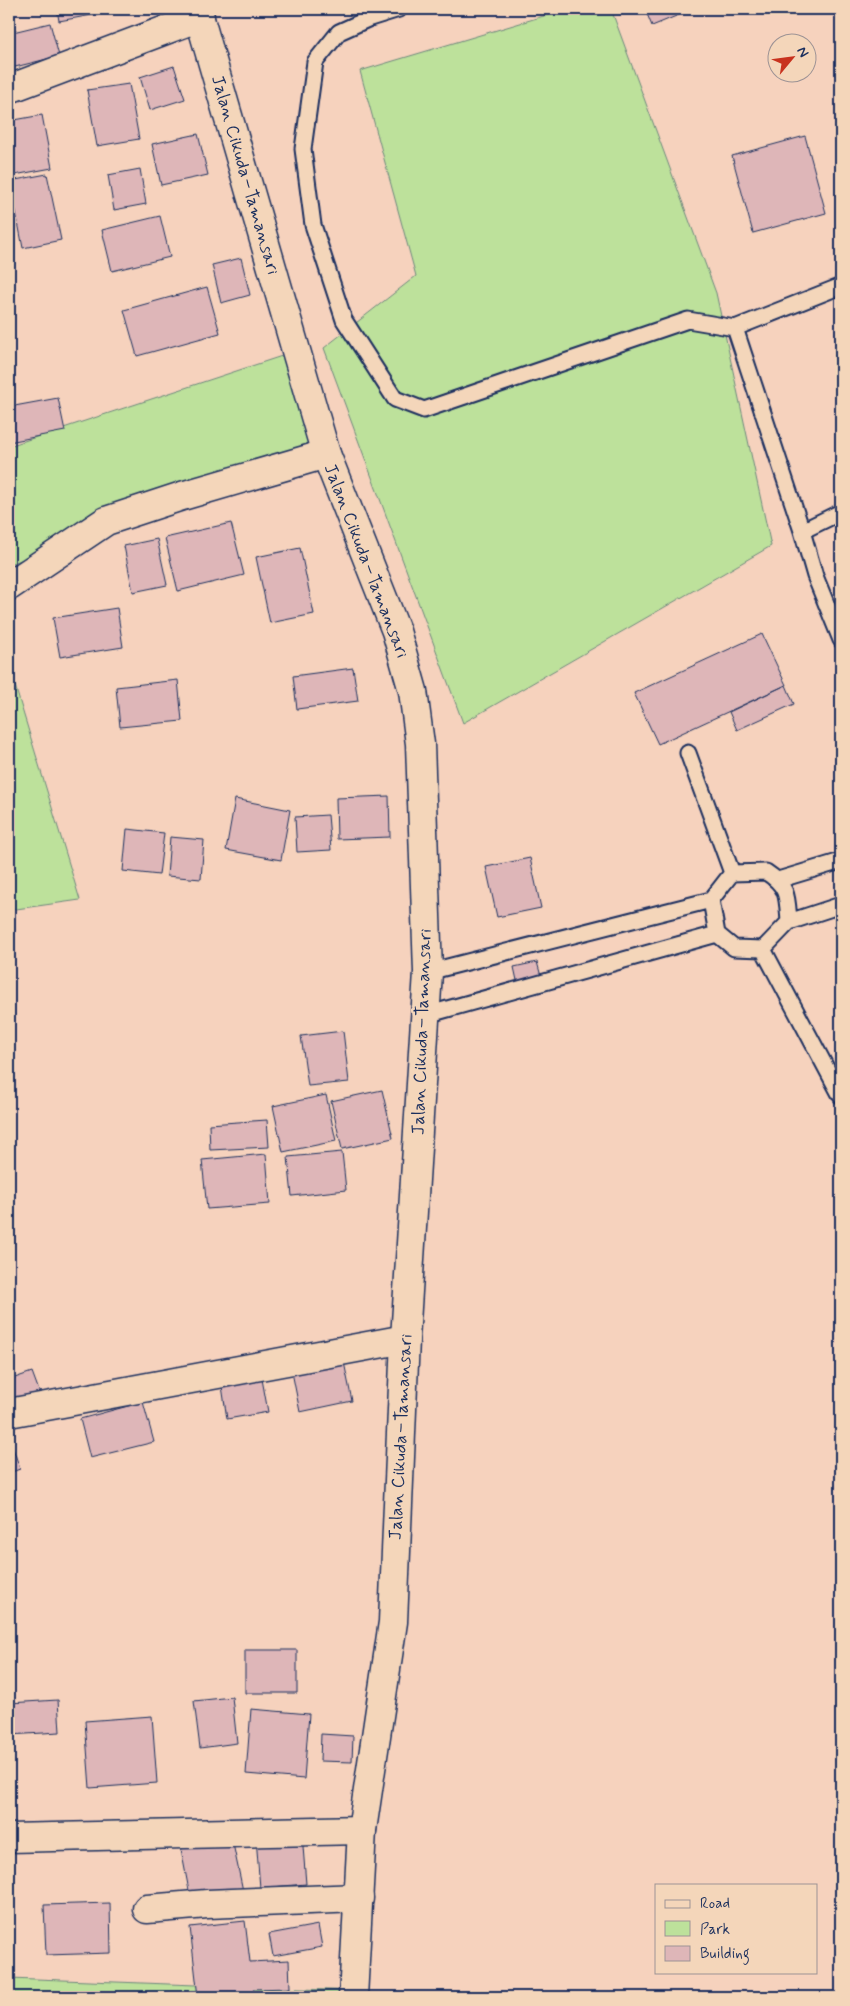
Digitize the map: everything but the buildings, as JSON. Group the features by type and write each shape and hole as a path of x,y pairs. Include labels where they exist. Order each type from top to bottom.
{"street":[{"path":"9,89 198,13"},
{"name":"Jalan Cikuda–Tamansari","path":"198,13 326,454 396,631 413,691 420,744 428,972 426,1015 405,1339 393,1622 362,1830 353,1997"},
{"path":"9,586 106,521 182,496 326,454"},
{"path":"9,1413 405,1339"},
{"path":"9,1838 362,1830"},
{"path":"147,1909 207,1904 359,1898"}],"lane":[{"path":"399,9 370,18 339,32 315,62 303,149 313,225 344,320 395,399 424,410 688,320 734,328 841,286"},
{"path":"734,328 802,531 815,576 841,640"},
{"path":"802,531 841,512"},
{"path":"688,753 732,873"},
{"path":"778,880 841,861"},
{"path":"732,873 766,872 778,880 787,893 789,922"},
{"path":"428,972 711,900 732,873"},
{"path":"711,900 717,934 734,948 763,949 789,922 841,905"},
{"path":"426,1015 717,934"},
{"path":"763,949 841,1096"}],"green space":[{"path":"567,9 611,9 716,293 771,546 463,723 324,348 416,276 360,71"},
{"path":"291,353 328,460 9,564 9,446"},
{"path":"9,666 80,900 9,910"},
{"path":"9,1978 355,1991 354,1997 9,1997"}]}
